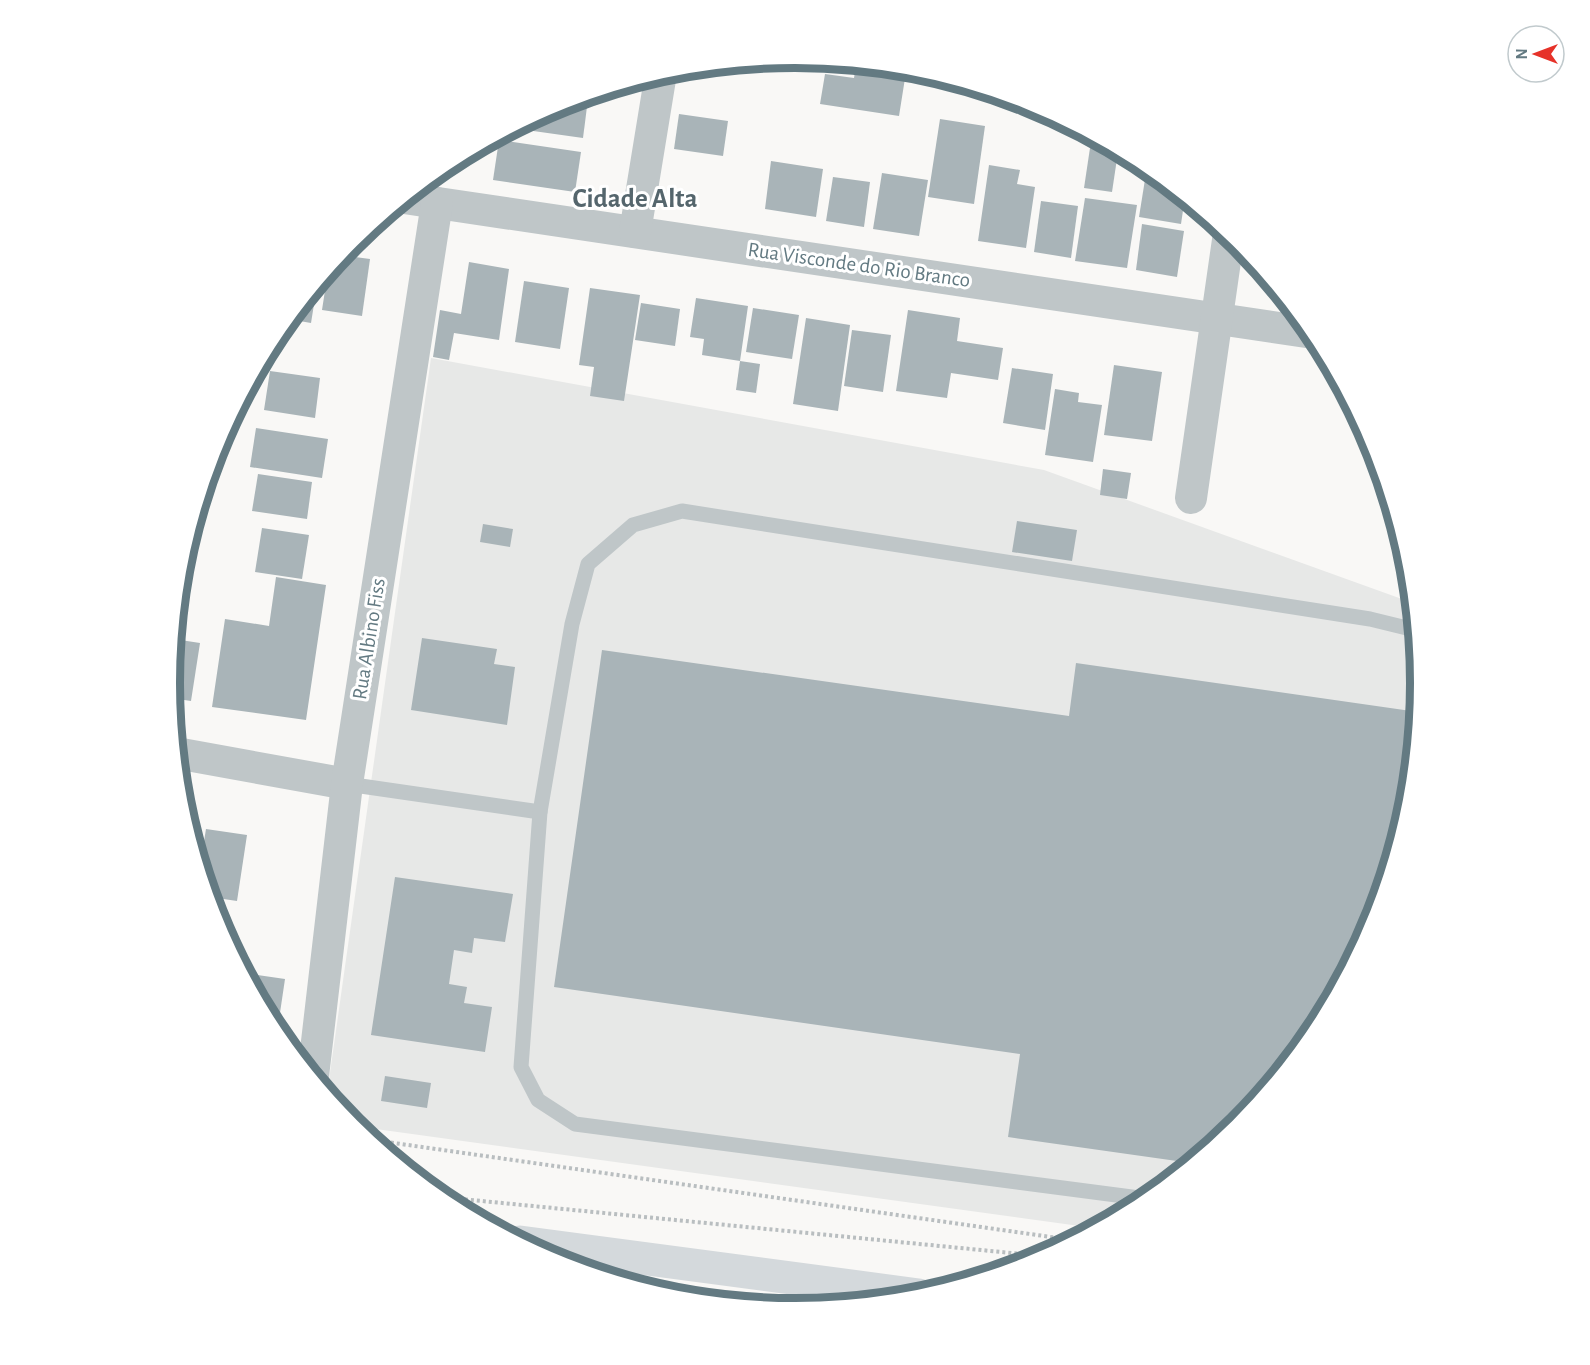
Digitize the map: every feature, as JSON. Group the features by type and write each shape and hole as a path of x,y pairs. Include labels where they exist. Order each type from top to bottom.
{"main road":[{"path":"549,1246 885,1290"}],"street":[{"path":"635,232 659,83"},
{"name":"Rua Visconde do Rio Branco","path":"416,199 1299,331"},
{"name":"Rua Albino Fiss","path":"314,1066 347,784 437,202"},
{"path":"1191,498 1227,245"},
{"path":"184,754 347,784"}],"lane":[{"path":"1132,1197 575,1124 538,1100 522,1067 540,812 572,624 588,564 633,525 682,511 1358,617 1408,628"},
{"path":"347,784 540,812"}],"path":[{"path":"387,1142 1056,1239"},
{"path":"461,1199 1022,1254"}],"shaded area":[{"path":"431,358 1044,470 1405,600 1410,682 1405,763 1389,842 1363,918 1347,955 1328,990 1283,1057 1230,1117 1200,1145 1137,1194 1081,1226 372,1129 329,1083"}],"building":[{"path":"855,71 905,78 899,116 820,104 825,74 854,78"},
{"path":"587,104 583,138 525,130"},
{"path":"679,114 728,121 723,156 674,149"},
{"path":"940,119 985,126 974,204 928,197"},
{"path":"505,141 581,152 575,192 493,180 498,144"},
{"path":"1090,148 1101,150 1117,159 1112,192 1084,188"},
{"path":"771,161 823,169 816,217 765,209"},
{"path":"989,165 1020,170 1017,184 1035,187 1026,248 978,241"},
{"path":"882,173 928,180 919,236 873,229"},
{"path":"833,177 870,182 864,227 826,221"},
{"path":"1145,177 1184,207 1181,224 1139,217"},
{"path":"1085,198 1137,205 1127,268 1075,261"},
{"path":"1041,201 1078,206 1071,258 1034,252"},
{"path":"1142,224 1184,231 1177,277 1136,270"},
{"path":"352,257 370,259 362,316 322,310 326,286"},
{"path":"469,262 509,269 499,340 454,333 449,360 433,357 440,310 461,314"},
{"path":"524,281 569,288 560,349 515,342"},
{"path":"590,288 640,295 624,401 590,396 594,367 579,365"},
{"path":"696,298 748,306 740,361 702,355 704,339 690,337"},
{"path":"315,299 311,323 298,321"},
{"path":"641,303 680,309 675,346 635,340"},
{"path":"753,308 799,315 792,359 746,352"},
{"path":"908,310 960,318 957,341 1003,348 998,380 951,373 947,398 896,391"},
{"path":"806,318 850,325 838,411 793,404"},
{"path":"852,330 891,335 883,392 844,386"},
{"path":"740,361 760,364 756,393 736,390"},
{"path":"1114,365 1162,372 1152,441 1104,435"},
{"path":"1012,368 1053,374 1045,430 1003,423"},
{"path":"270,371 320,378 315,418 264,410"},
{"path":"1055,389 1079,393 1078,402 1102,405 1093,462 1045,455"},
{"path":"256,428 328,439 322,478 250,467"},
{"path":"1103,469 1131,473 1127,499 1100,495"},
{"path":"258,474 312,482 307,519 252,511"},
{"path":"1017,521 1077,530 1072,561 1012,552"},
{"path":"483,524 513,529 510,547 480,542"},
{"path":"262,528 309,535 302,579 255,572"},
{"path":"276,577 326,585 306,720 212,707 225,619 269,626"},
{"path":"422,638 497,649 494,664 515,667 507,725 411,710"},
{"path":"181,640 200,643 191,701 180,699"},
{"path":"602,650 1069,716 1076,663 1409,711 1405,763 1389,842 1363,918 1347,955 1328,990 1283,1057 1230,1117 1180,1161 1008,1137 1020,1054 554,987"},
{"path":"206,829 247,835 237,901 220,898 203,848"},
{"path":"395,877 513,894 505,942 474,938 472,953 454,950 449,984 467,987 464,1003 492,1007 485,1052 371,1035"},
{"path":"254,974 285,979 279,1017"},
{"path":"385,1076 431,1083 427,1108 381,1101"}],"district":[{"name":"Cidade Alta","path":"635,198"}]}
